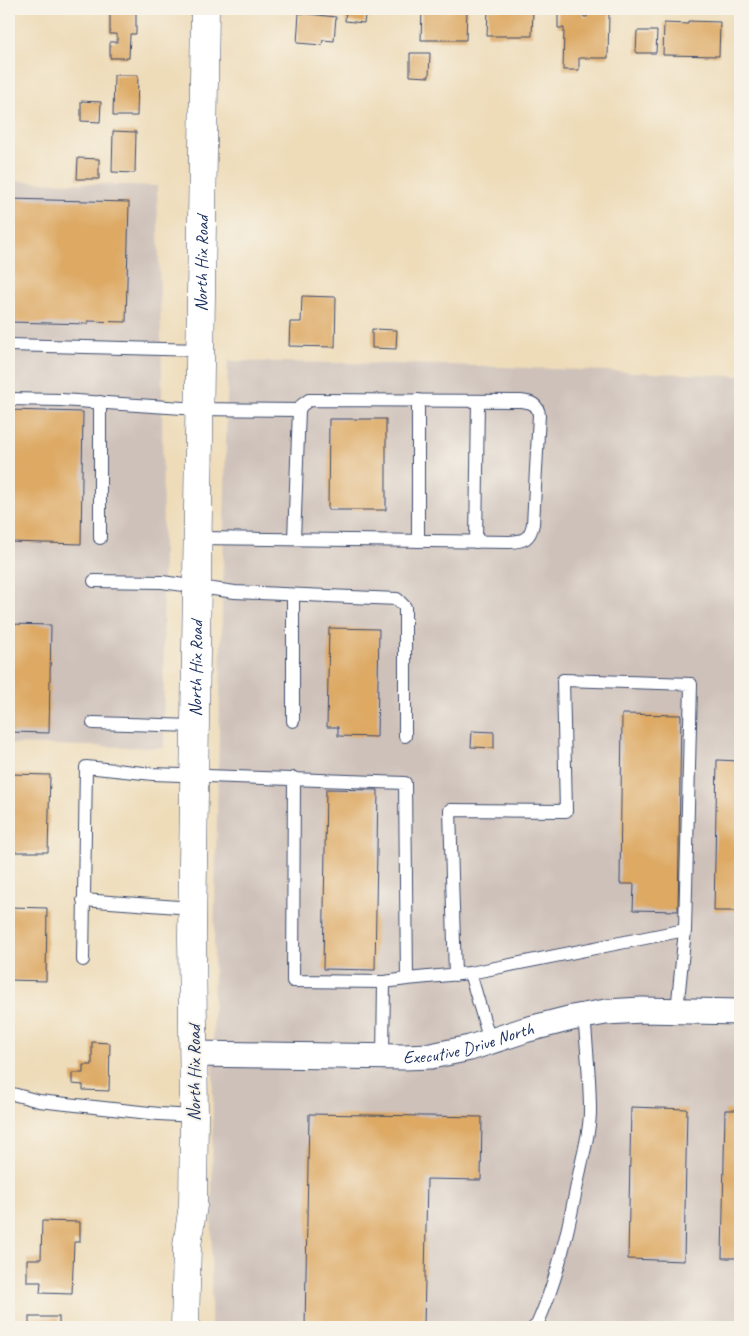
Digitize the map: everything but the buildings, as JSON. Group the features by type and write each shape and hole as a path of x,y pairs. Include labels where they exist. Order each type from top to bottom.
{"street":[{"name":"North Hix Road","path":"185,1327 187,1246 193,1205 194,1054 192,908 205,9"},
{"name":"Executive Drive North","path":"194,1054 431,1056 470,1048 525,1030 606,1012 740,1012"}],"lane":[{"path":"9,346 200,350"},
{"path":"197,538 476,542 515,542 525,539 531,534 533,524 539,411 535,405 528,402 315,399 305,402 299,410 294,539"},
{"path":"9,400 299,410"},
{"path":"418,400 418,541"},
{"path":"476,542 478,401"},
{"path":"100,402 100,538"},
{"path":"94,581 162,582 234,592 397,599 405,607 405,736"},
{"path":"292,721 293,595"},
{"path":"455,975 450,810 566,811 564,680 691,684 685,930 678,1011"},
{"path":"93,723 195,726"},
{"path":"83,960 86,767 153,774 405,783 407,979"},
{"path":"294,778 293,981 384,982 455,975 685,930"},
{"path":"83,900 192,908"},
{"path":"470,973 490,1041"},
{"path":"383,1057 384,982"},
{"path":"534,1327 537,1325 544,1310 564,1242 587,1138 590,1111 584,1016"},
{"path":"9,1093 39,1101 194,1116"}],"shaded area":[{"path":"9,181 157,186 162,372 164,748 9,744"},
{"path":"228,361 451,365 740,376 740,1327 211,1327 214,941"}]}
